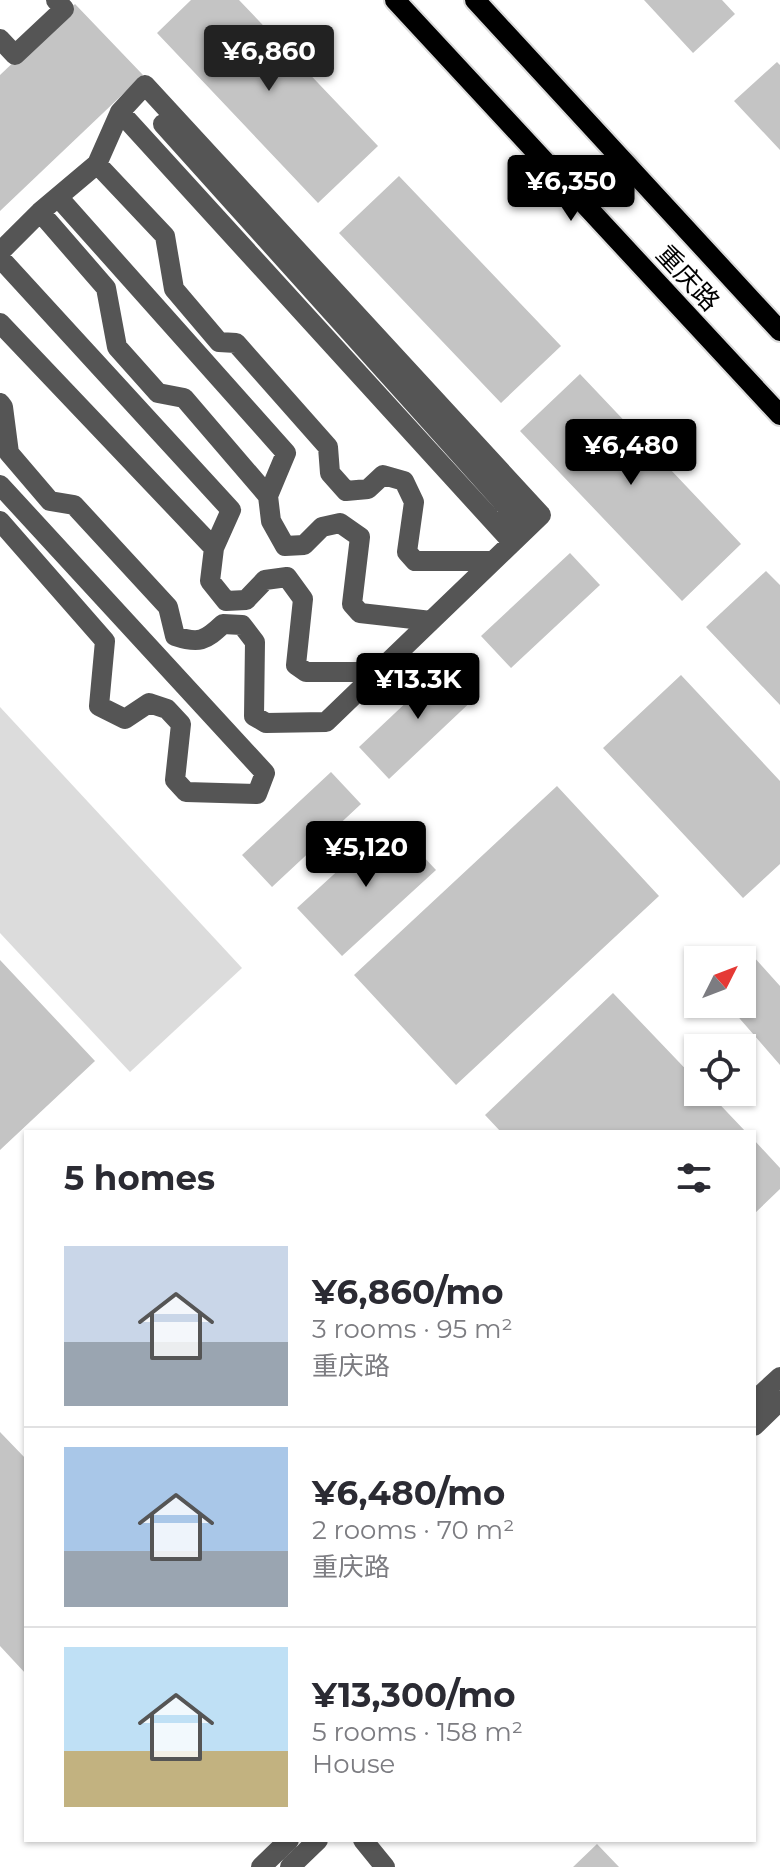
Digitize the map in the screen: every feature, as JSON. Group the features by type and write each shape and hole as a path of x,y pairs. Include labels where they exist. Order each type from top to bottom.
{"main road":[{"name":"重庆路","path":"395,0 780,415"},
{"name":"重庆路","path":"475,0 780,331"}],"street":[{"path":"0,39 15,55 64,9 56,0"},
{"path":"0,252 40,212 97,164 120,112 145,85 541,515 326,722 266,723 254,716 255,642 242,625 223,624 210,636 194,642 175,636 168,607 74,505 50,501 9,453 0,403"},
{"path":"120,112 519,535"},
{"path":"97,164 165,236 174,289 219,342 236,343 328,447 330,473 346,491 368,489 383,475 404,481 414,502 407,552 415,561 492,561"},
{"path":"58,197 286,453 268,496 271,521 285,546 304,545 322,527 340,523 360,537 352,604 360,613 431,621"},
{"path":"40,212 106,288 117,347 158,393 184,398 268,496"},
{"path":"0,258 231,510 214,548 210,581 226,601 246,600 265,580 287,577 303,599 296,665 306,672 378,672"},
{"path":"0,323 214,548"},
{"path":"0,485 265,773 257,794 186,792 175,780 181,724 167,709 149,703 125,719 99,706 105,641 0,521"},
{"path":"756,1399 780,1377"},
{"path":"756,1424 780,1401"},
{"path":"261,1867 287,1842"},
{"path":"290,1867 316,1842"},
{"path":"365,1842 385,1867"}],"shaded area":[{"path":"0,707 242,968 130,1072 0,933"}],"building":[{"path":"191,0 239,0 378,146 318,203 157,33"},
{"path":"644,0 722,0 735,14 693,53"},
{"path":"75,4 143,75 0,211 0,75"},
{"path":"777,62 780,65 780,150 734,101"},
{"path":"399,176 561,346 501,403 339,233"},
{"path":"580,374 741,544 682,601 520,431"},
{"path":"570,553 600,585 511,668 481,636"},
{"path":"766,571 780,585 780,705 706,627"},
{"path":"448,663 478,695 389,779 359,747"},
{"path":"681,675 780,781 780,864 743,898 603,748"},
{"path":"331,772 361,804 272,887 242,855"},
{"path":"557,786 659,896 456,1085 354,975"},
{"path":"391,822 436,870 342,956 297,908"},
{"path":"756,959 780,986 780,1065 739,1018 756,1018"},
{"path":"0,960 95,1061 0,1150"},
{"path":"613,993 684,1067 684,1106 721,1106 744,1130 499,1130 485,1115"},
{"path":"756,1142 780,1168 780,1189 756,1212"},
{"path":"0,1432 24,1457 24,1672 0,1646"},
{"path":"597,1844 619,1867 573,1867"}]}
